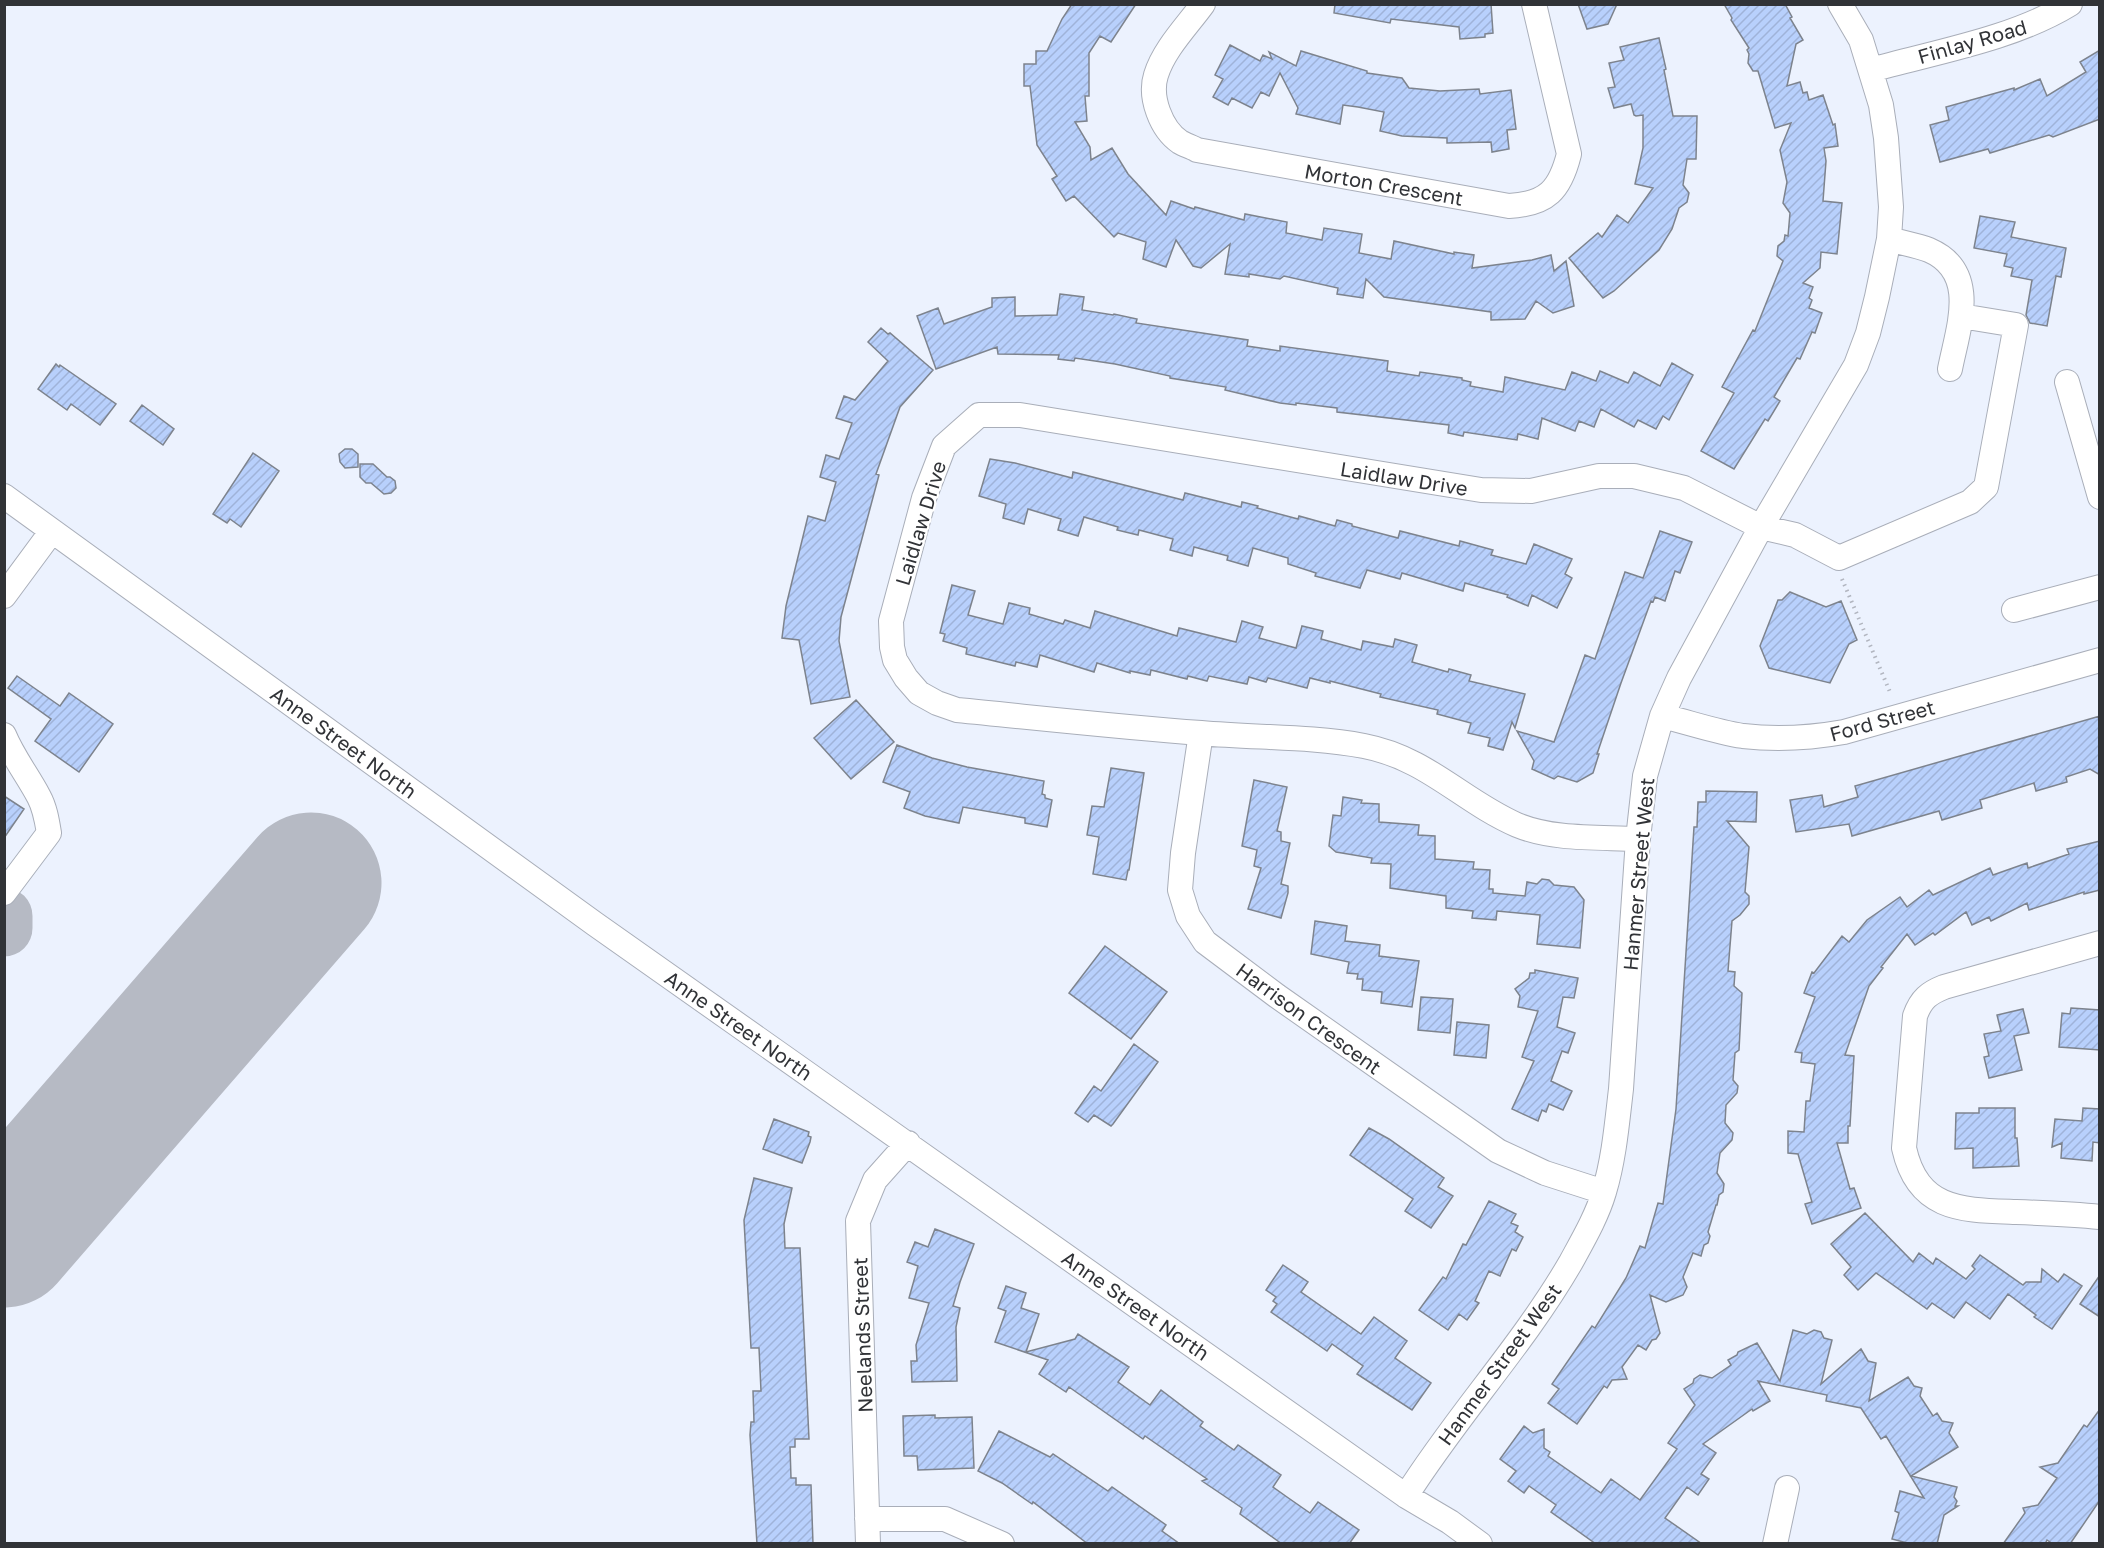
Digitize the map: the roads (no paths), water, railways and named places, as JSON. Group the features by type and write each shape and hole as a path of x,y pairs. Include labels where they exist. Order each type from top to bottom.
{"street":[{"name":"Morton Crescent","path":"1203,4 1163,59 1155,77 1154,97 1159,114 1167,128 1180,142 1197,150 1509,206 1542,200 1556,188 1564,174 1569,154 1534,4"},
{"name":"Hanmer Street West","path":"1406,1496 1428,1461 1549,1300 1586,1236 1604,1192 1617,1126 1621,1089 1638,839 1645,776 1662,716 1679,678 1761,527 1856,365 1868,333 1888,239 1891,207 1886,138 1881,105 1861,40 1840,4"},
{"name":"Finlay Road","path":"1871,70 2017,30 2051,16 2070,4"},
{"path":"1888,239 1929,250 1939,256 1952,268 1961,284 1963,307 1950,369"},
{"name":"Laidlaw Drive","path":"1638,839 1546,833 1518,825 1498,815 1427,769 1400,756 1365,746 1329,741 1202,733 957,710 919,693 899,669 892,647 891,621 924,498 944,446 979,415 1020,416 1481,490 1531,491 1599,476 1634,476 1684,488 1761,527 1795,535 1839,558 1970,502 1986,487 2016,325 1961,316"},
{"path":"2067,382 2100,497"},
{"name":"Anne Street North","path":"4,496 595,924 1406,1496 1450,1522 1480,1544"},
{"path":"4,596 52,531"},
{"path":"2014,610 2100,587"},
{"name":"Ford Street","path":"1662,716 1741,735 1782,738 1815,737 1844,732 2100,660"},
{"name":"Harrison Crescent","path":"1202,733 1183,853 1180,890 1188,916 1205,942 1277,996 1498,1151 1545,1173 1604,1192"},
{"path":"4,735 39,798 49,833 4,893"},
{"path":"2100,943 1944,987 1930,993 1920,1003 1916,1016 1904,1148 1908,1166 1917,1182 1944,1204 1971,1210 2100,1217"},
{"name":"Neelands Street","path":"868,1544 858,1221 875,1180 908,1143"},
{"path":"1775,1544 1787,1488"},
{"path":"867,1519 945,1519 1002,1544"}]}
